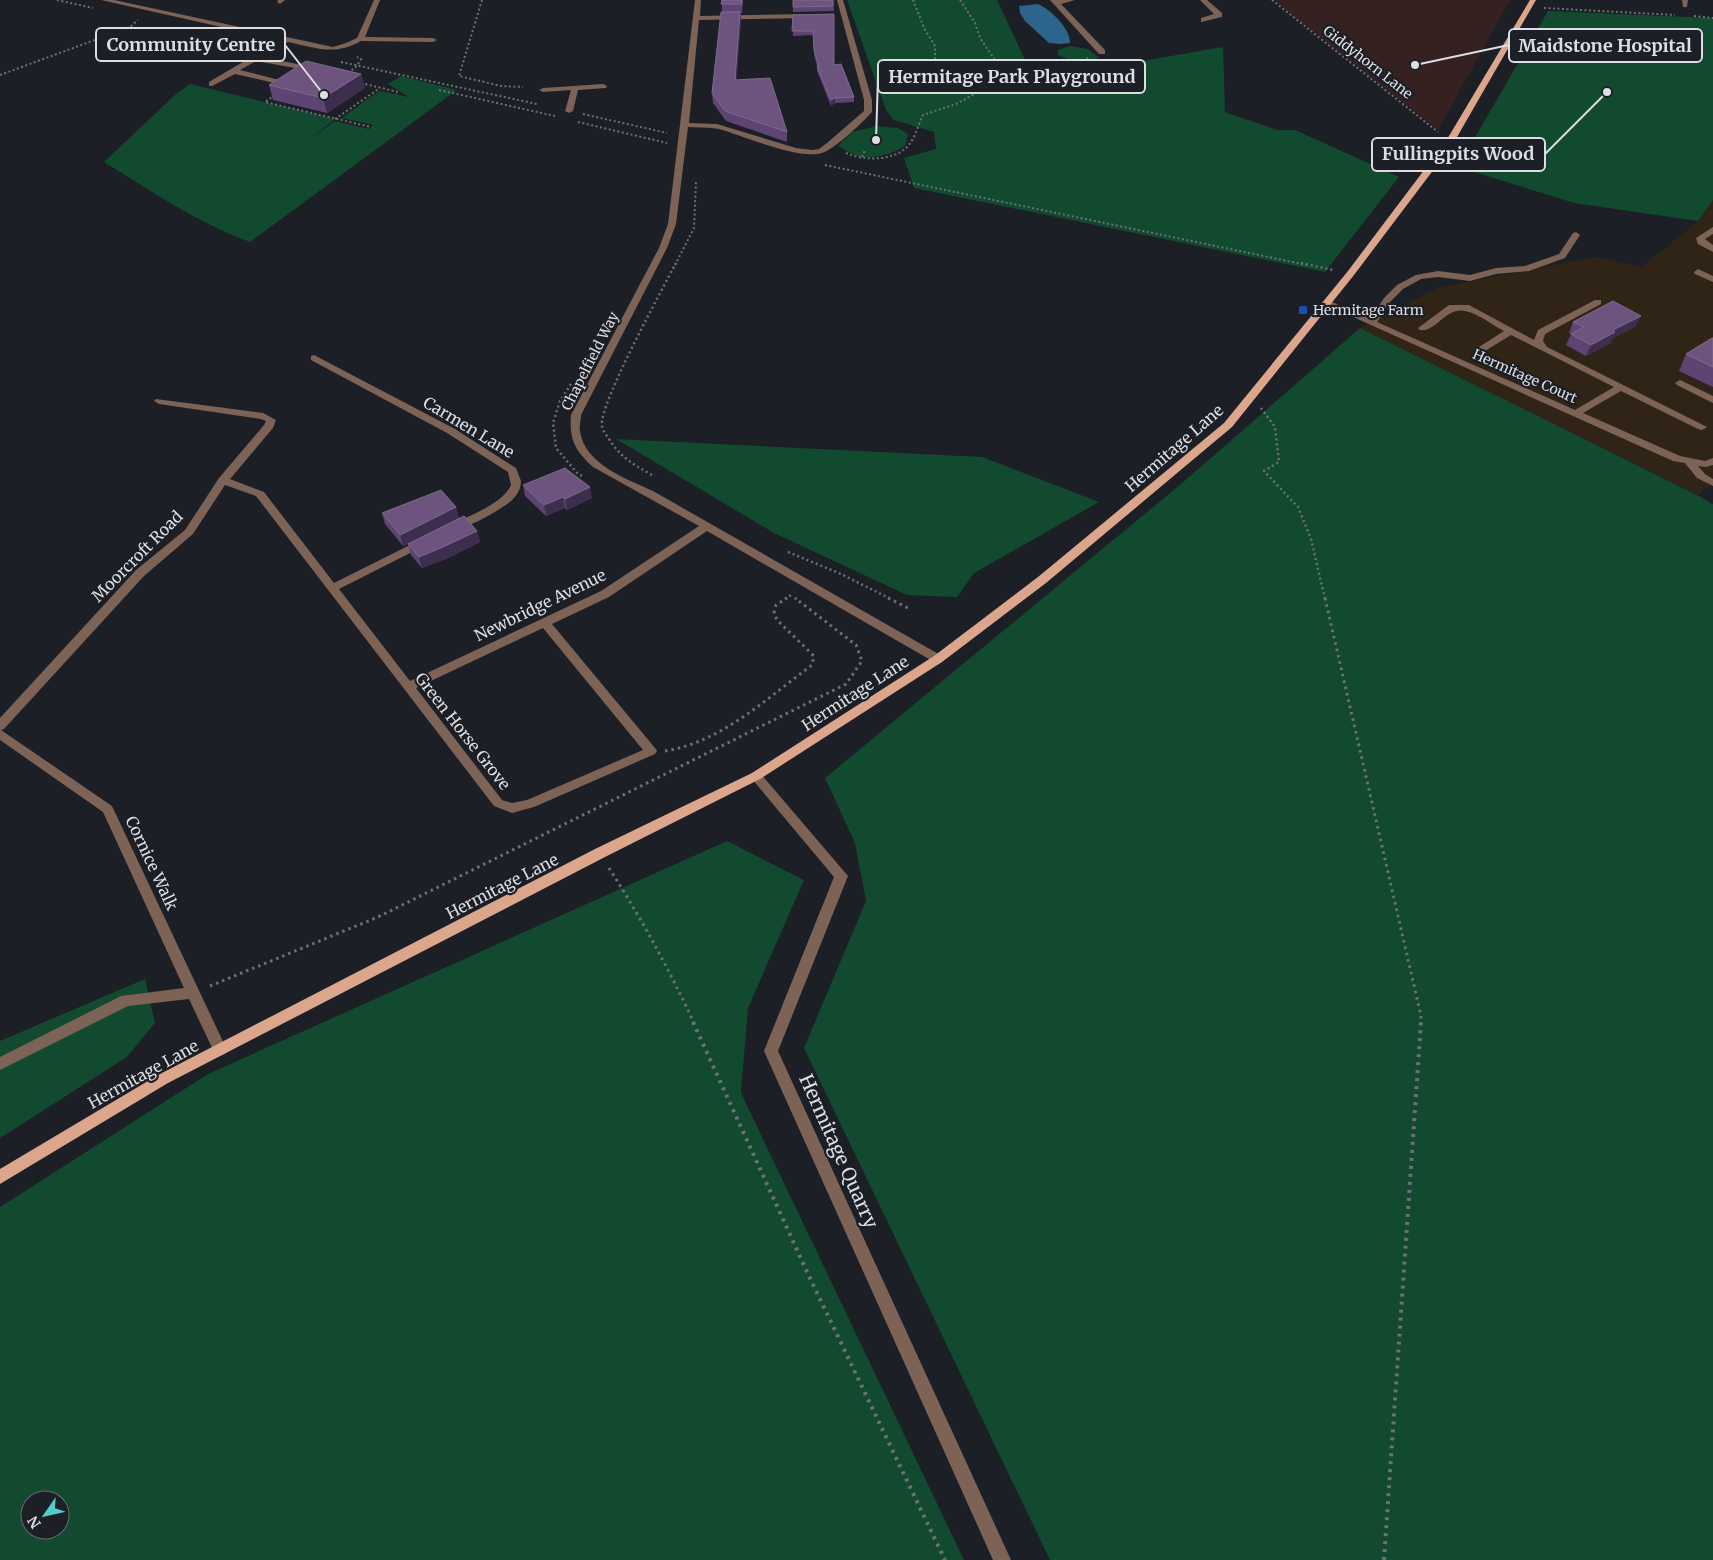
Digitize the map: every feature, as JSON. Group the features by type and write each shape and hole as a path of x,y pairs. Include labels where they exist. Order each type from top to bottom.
{"main road":[{"name":"Hermitage Lane","path":"0,1177 163,1079 600,853 756,776 938,659 1042,580 1228,425 1248,402 1327,303 1450,142 1530,4"}],"street":[{"path":"104,0 333,49 349,45 360,39 433,40"},
{"path":"360,39 377,0"},
{"name":"Chapelfield Way","path":"698,0 672,224 668,236 576,414 574,425 581,448 604,472 649,493 938,659"},
{"path":"685,125 717,126 804,152 821,151 830,145 868,112 868,100 840,0"},
{"path":"1054,1 1072,0"},
{"path":"1203,0 1219,15 1204,20"},
{"path":"1054,1 1102,52"},
{"path":"834,15 844,15"},
{"path":"696,18 814,16"},
{"path":"212,84 287,39"},
{"path":"256,58 344,76"},
{"path":"233,71 281,87"},
{"path":"543,90 603,86"},
{"path":"569,111 575,88"},
{"path":"1713,230 1700,238 1701,242 1713,249"},
{"path":"1372,322 1393,293 1419,277 1438,274 1470,278 1496,271 1526,269 1562,256 1576,236"},
{"path":"1698,272 1713,279"},
{"path":"1544,349 1538,341 1541,332 1598,302"},
{"name":"Hermitage Court","path":"1327,303 1677,459 1706,464 1713,461"},
{"path":"1422,328 1452,307 1469,308 1544,349 1702,427"},
{"path":"1482,349 1510,330"},
{"name":"Carmen Lane","path":"314,358 451,431 512,470 516,484 514,492 507,500 333,588"},
{"path":"1680,383 1713,400"},
{"path":"1575,414 1621,387"},
{"name":"Moorcroft Road","path":"0,726 140,574 189,532 223,480 269,426 271,420 263,416 159,402"},
{"path":"1689,462 1701,476 1713,483"},
{"name":"Green Horse Grove","path":"223,480 260,494 498,803 512,808 530,804 651,751"},
{"name":"Newbridge Avenue","path":"408,687 606,594 706,527"},
{"path":"544,622 651,751"},
{"name":"Cornice Walk","path":"0,734 108,809 220,1050"},
{"name":"Hermitage Quarry","path":"756,776 841,876 771,1051 1002,1560"},
{"path":"0,1064 126,1000 194,993"}],"path":[{"path":"482,0 459,76 501,86 522,87"},
{"path":"913,0 925,30 935,46 935,66 980,91"},
{"path":"960,0 975,23 980,38 1008,80"},
{"name":"Giddyhorn Lane","path":"1272,0 1450,142"},
{"path":"1530,4 1680,15"},
{"path":"1689,16 1713,18"},
{"path":"0,75 130,27 140,18"},
{"path":"830,145 838,147 850,155 886,157 902,151 907,146 923,115 956,104 980,91 1018,75 1055,72 1102,52"},
{"path":"344,76 357,66"},
{"path":"354,82 398,92 396,94"},
{"path":"281,87 265,102 371,127"},
{"path":"335,119 380,88"},
{"path":"666,152 669,129"},
{"path":"861,157 865,150"},
{"path":"660,480 627,461 616,450 602,428 601,420 617,378 694,228 696,179"},
{"path":"575,378 560,401 553,423 556,448 578,474 587,479"},
{"path":"1248,402 1262,408 1275,427 1279,462 1264,471 1298,507 1311,539 1421,1016 1384,1560"},
{"path":"785,550 841,574 910,609"},
{"path":"194,993 378,917 846,684 862,660 856,645 782,590"},
{"path":"651,751 677,751 734,723 812,665 814,656 777,620 774,613 776,605 791,595"},
{"path":"600,853 637,912 672,975 800,1257 945,1560"}],"shaded area":[{"path":"1274,0 1510,0 1438,130"},
{"path":"1713,200 1713,484 1697,495 1360,328 1440,287 1596,257 1642,267 1698,221"}],"green space":[{"path":"847,0 997,0 1028,66 1096,69 1223,47 1225,112 1277,130 1295,130 1399,177 1325,272 914,188 904,158 936,149 934,132 894,120 886,110"},
{"path":"1548,11 1713,18 1713,200 1698,221 1574,203 1458,167"},
{"path":"1070,46 1088,49 1099,58 1087,62 1078,62 1058,55 1058,50"},
{"path":"401,76 457,90 250,242 193,216 104,162 176,94 190,84 335,119 310,139 335,121 369,129 373,125 342,118 379,91 409,97 388,84"},
{"path":"877,126 898,128 908,134 905,146 885,155 862,157 838,146 852,132"},
{"path":"1360,328 1713,504 1713,1560 1050,1560 804,1048 866,901 855,843 825,778 1181,484"},
{"path":"616,439 982,457 1099,502 974,573 957,597 907,595 774,533"},
{"path":"727,841 804,880 748,1008 742,1095 964,1560 0,1560 0,1207 208,1074"},
{"path":"145,979 155,1023 127,1057 0,1138 0,1041"}],"water":[{"path":"1038,4 1059,20 1067,31 1070,43 1049,43 1025,21 1020,13 1019,6"}],"building":[{"path":"722,0 742,0 742,4 721,4"},
{"path":"793,0 833,0 833,6 793,7"},
{"path":"721,12 740,12 735,80 770,78 787,132 725,111 712,93"},
{"path":"834,14 834,65 841,64 854,97 831,100 817,66 819,66 814,50 813,31 792,31 793,15"},
{"path":"306,61 361,74 323,98 269,85"},
{"path":"1613,301 1641,316 1613,330 1615,332 1591,345 1571,334 1584,327 1573,322"},
{"path":"1712,338 1713,367 1686,354"},
{"path":"565,468 590,487 565,499 563,497 544,505 523,485"},
{"path":"441,490 456,507 400,535 382,513"},
{"path":"464,516 477,531 419,557 408,544"}],"place":[{"name":"Maidstone Hospital","path":"1415,65"},
{"name":"Fullingpits Wood","path":"1607,92"},
{"name":"Community Centre","path":"324,95"},
{"name":"Hermitage Park Playground","path":"876,140"},
{"name":"Hermitage Farm","path":"1303,310"}]}
